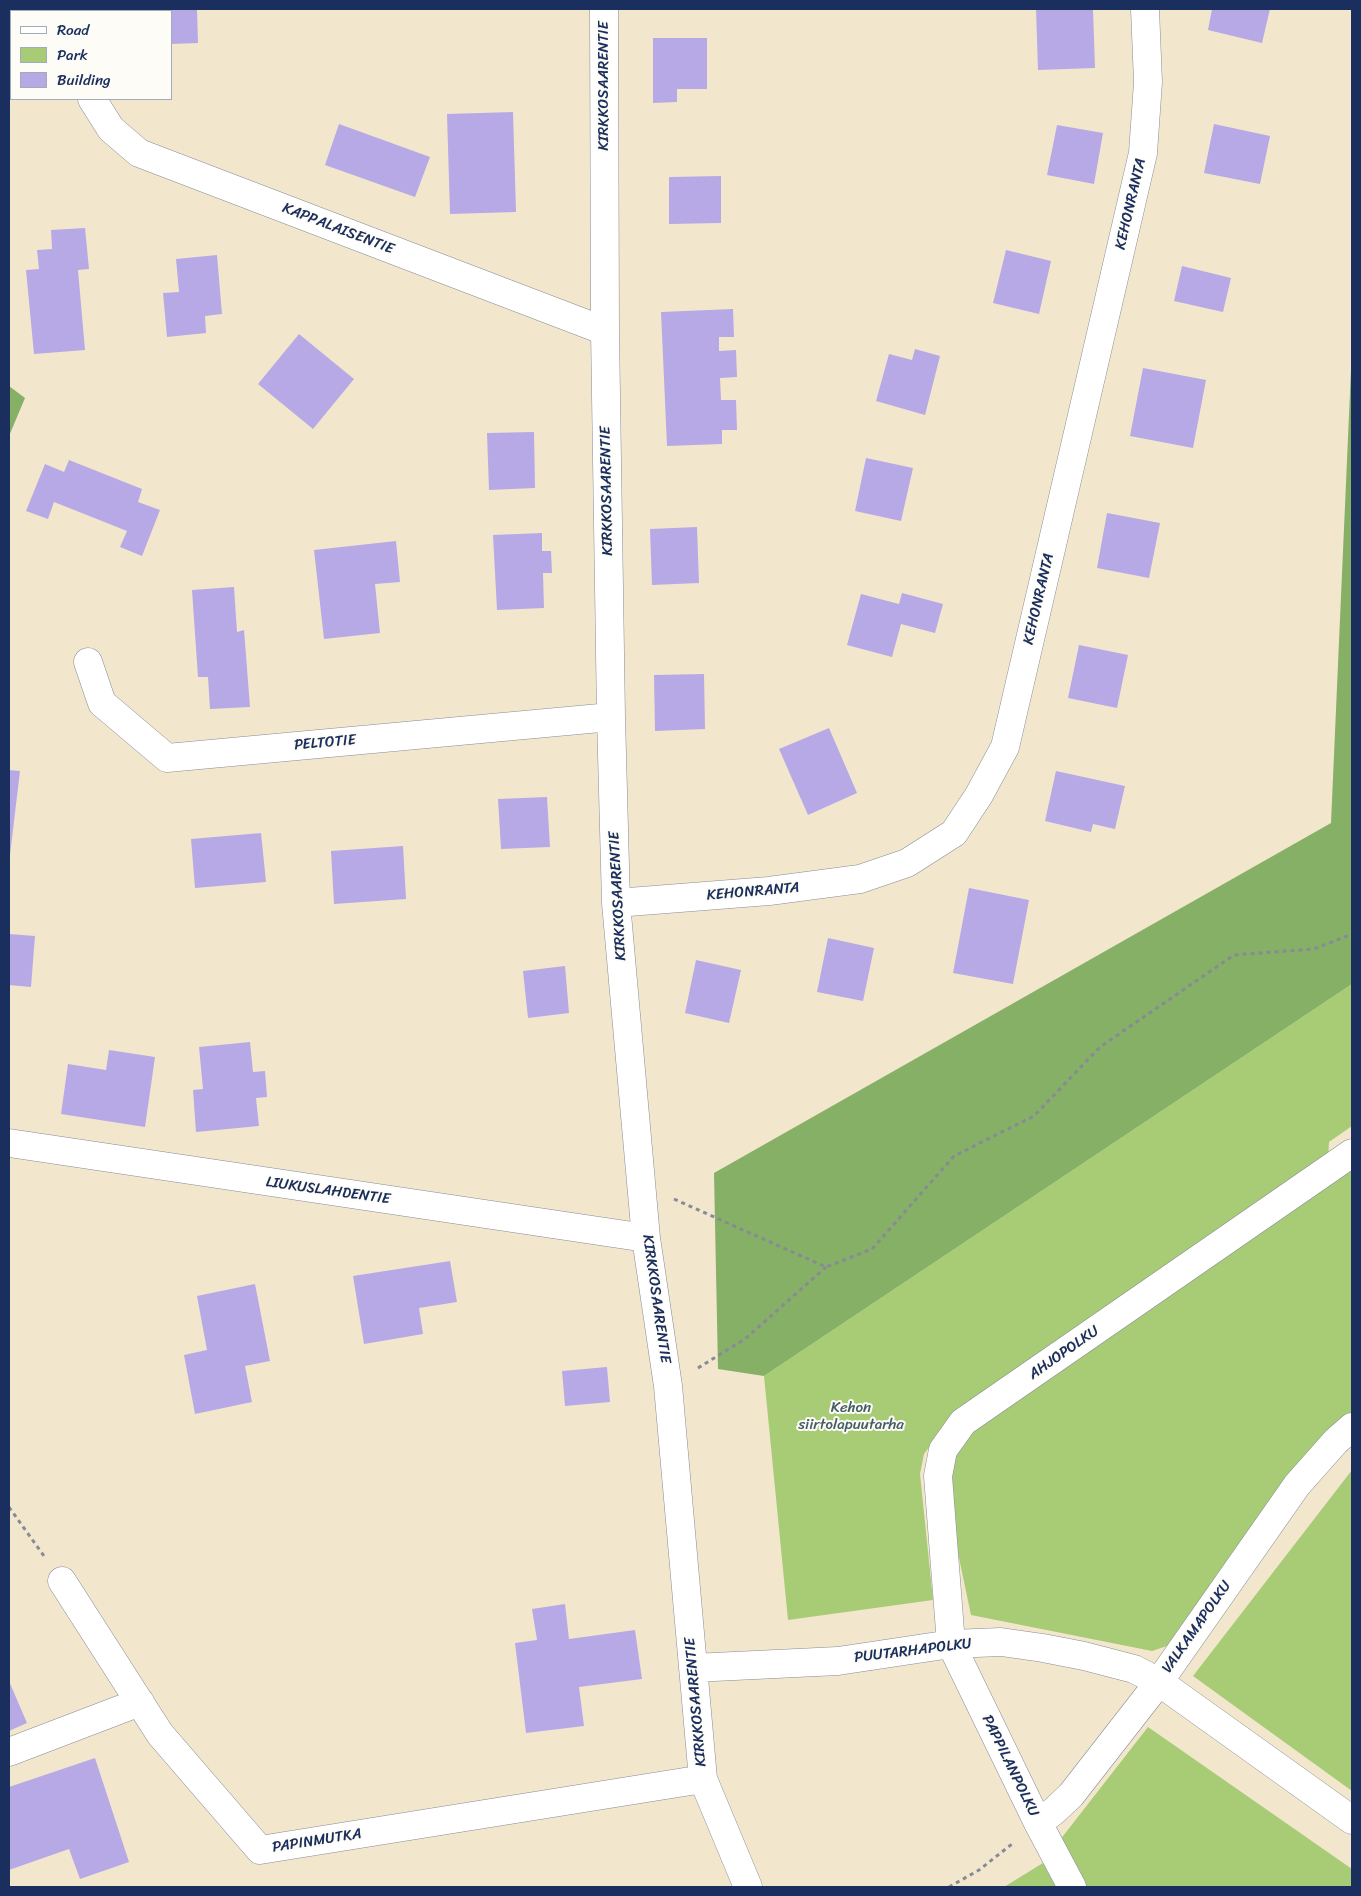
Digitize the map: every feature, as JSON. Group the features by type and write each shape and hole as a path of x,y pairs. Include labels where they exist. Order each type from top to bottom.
{"street":[{"name":"KIRKKOSAARENTIE","path":"604,9 605,331 616,903 646,1238 668,1386 703,1779 748,1887"},
{"name":"KEHONRANTA","path":"616,903 769,891 860,879 907,863 954,833 979,795 1005,747 1143,153 1148,82 1146,9"},
{"name":"KAPPALAISENTIE","path":"93,100 111,129 139,152 605,331"},
{"name":"PELTOTIE","path":"88,662 102,702 167,758 611,717"},
{"name":"LIUKUSLAHDENTIE","path":"9,1143 646,1238"},
{"name":"AHJOPOLKU","path":"951,1644 938,1476 943,1450 963,1422 1352,1153"},
{"name":"VALKAMAPOLKU","path":"1038,1823 1054,1812 1071,1795 1159,1682 1297,1486 1352,1427"},
{"name":"PAPINMUTKA","path":"62,1581 160,1734 260,1850 703,1779"},
{"name":"PUUTARHAPOLKU","path":"693,1668 838,1660 951,1644 1001,1642 1043,1648 1134,1669 1159,1682 1352,1820"},
{"name":"PAPPILANPOLKU","path":"951,1644 1038,1823 1072,1887"},
{"path":"9,1752 140,1702"}],"path":[{"path":"668,1386 745,1339 826,1267 872,1249 954,1156 1034,1116 1100,1047 1234,955 1314,949 1352,934"},
{"path":"642,1185 826,1267"},
{"path":"9,1507 62,1581"},
{"path":"949,1887 979,1870 1038,1823"}],"green space":[{"path":"1352,347 1352,984 764,1376 718,1369 714,1173 1331,823"},
{"path":"9,386 25,398 9,436"},
{"name":"Kehon siirtolapuutarha","path":"1352,984 1352,1126 1329,1142 1328,1159 945,1426 924,1454 920,1474 933,1600 788,1620 764,1376"},
{"path":"1352,1168 1352,1413 1332,1429 1170,1645 1152,1651 971,1615 945,1491 962,1435"},
{"path":"1352,1470 1352,1791 1193,1676"},
{"path":"1148,1727 1352,1869 1352,1887 1080,1887 1056,1845"},
{"path":"1043,1863 1056,1887 1004,1887"}],"building":[{"path":"197,9 198,43 172,44 172,10 150,10"},
{"path":"1036,9 1093,9 1095,68 1038,70"},
{"path":"1212,9 1270,9 1262,43 1208,30"},
{"path":"653,38 707,38 707,89 677,89 677,102 653,103"},
{"path":"513,112 516,212 450,214 447,114"},
{"path":"339,124 430,157 415,197 325,165"},
{"path":"1214,124 1270,136 1260,184 1204,173"},
{"path":"1057,125 1103,133 1094,184 1047,175"},
{"path":"721,176 721,223 669,224 669,177"},
{"path":"85,228 89,269 78,270 85,350 34,354 26,270 39,269 37,250 52,249 51,230"},
{"path":"1006,250 1051,261 1039,314 993,303"},
{"path":"217,255 222,314 205,316 206,333 167,337 163,293 179,292 176,259"},
{"path":"1182,266 1231,278 1223,312 1174,301"},
{"path":"733,309 734,337 719,337 719,351 736,350 737,377 720,378 721,400 736,400 737,430 722,430 722,444 667,446 661,312"},
{"path":"299,334 354,379 313,429 258,384"},
{"path":"915,349 940,356 925,415 876,401 889,354 912,360"},
{"path":"1143,368 1206,380 1193,448 1130,436"},
{"path":"534,432 535,488 489,490 487,433"},
{"path":"866,458 913,468 901,521 855,511"},
{"path":"69,460 142,489 138,502 160,510 142,556 120,547 127,531 54,502 48,519 26,511 45,464 64,472"},
{"path":"1107,513 1160,523 1149,578 1097,568"},
{"path":"697,527 699,583 652,585 650,529"},
{"path":"542,533 542,551 551,551 552,573 543,573 544,608 497,610 493,535"},
{"path":"396,541 400,582 375,584 380,633 324,639 314,550"},
{"path":"234,587 237,632 244,630 250,707 210,709 208,677 198,677 192,590"},
{"path":"902,593 943,604 935,633 901,624 892,657 847,645 861,594 899,604"},
{"path":"1079,645 1128,655 1117,708 1068,698"},
{"path":"704,674 705,729 655,731 654,675"},
{"path":"829,728 857,793 808,815 779,749"},
{"path":"9,770 20,771 10,855 9,855"},
{"path":"1056,771 1125,786 1115,829 1093,824 1091,832 1045,821"},
{"path":"547,797 550,847 501,849 498,799"},
{"path":"261,833 266,882 195,888 191,839"},
{"path":"403,846 406,899 334,904 331,851"},
{"path":"969,888 1029,900 1013,984 953,973"},
{"path":"9,934 35,936 31,987 9,985"},
{"path":"828,938 874,948 863,1001 817,992"},
{"path":"696,960 741,970 729,1023 685,1013"},
{"path":"565,966 569,1013 528,1018 523,971"},
{"path":"250,1042 253,1072 265,1071 267,1097 256,1098 259,1126 196,1132 193,1090 203,1089 199,1047"},
{"path":"109,1050 155,1057 145,1127 61,1114 68,1064 106,1070"},
{"path":"450,1261 457,1302 419,1308 423,1334 364,1344 353,1276"},
{"path":"255,1284 270,1361 245,1366 252,1402 195,1414 184,1355 207,1350 197,1296"},
{"path":"607,1367 610,1402 565,1406 562,1371"},
{"path":"565,1604 569,1639 635,1630 642,1679 579,1687 584,1726 526,1733 515,1643 537,1640 532,1609"},
{"path":"9,1681 27,1723 9,1731"},
{"path":"95,1758 129,1862 80,1879 69,1849 9,1870 9,1787"}]}
